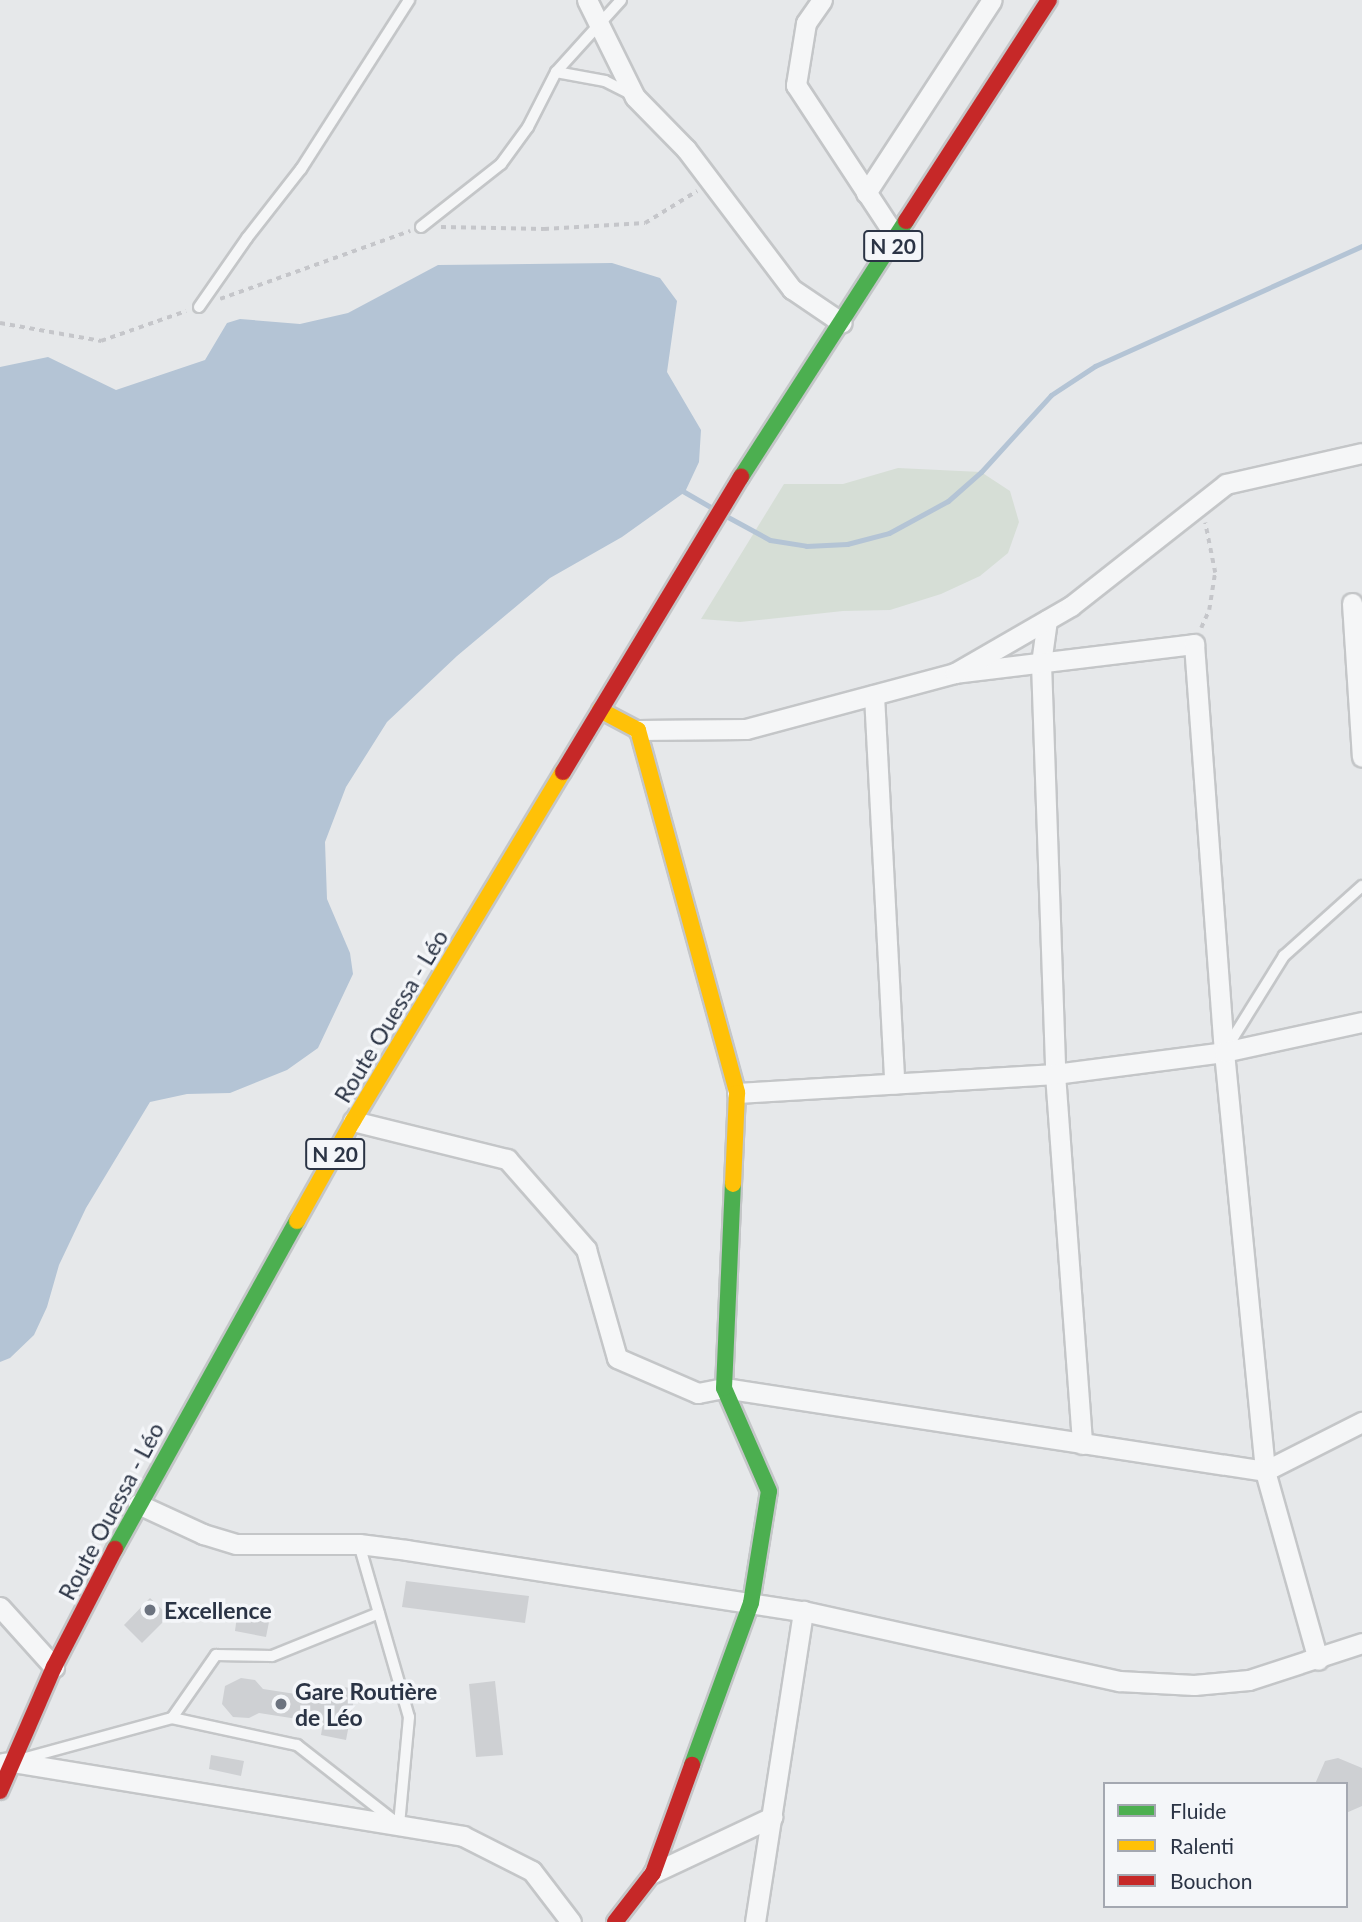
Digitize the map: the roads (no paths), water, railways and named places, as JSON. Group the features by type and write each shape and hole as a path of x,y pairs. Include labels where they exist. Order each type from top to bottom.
{"main road":[{"name":"N 20","path":"842,323 1049,0"},
{"name":"Route Ouessa - Léo","path":"0,1791 6,1763 138,1504 354,1121 732,490 842,323"},
{"path":"600,710 638,730 737,1093 724,1388 769,1491 751,1603 653,1873 623,1918"}],"street":[{"path":"587,0 635,97 686,149 792,289 842,323"},
{"path":"822,0 806,23 796,85 897,239"},
{"path":"866,193 992,0"},
{"path":"955,673 1071,606 1226,485 1362,453"},
{"path":"1352,603 1362,757"},
{"path":"1047,620 1041,663 1055,1074 1082,1444"},
{"path":"638,730 746,729 955,673 1194,644 1224,1052 1265,1471 1318,1660"},
{"path":"874,695 894,1083"},
{"path":"737,1093 1055,1074 1224,1052 1362,1021"},
{"path":"354,1121 507,1159 586,1249 617,1358 698,1393 724,1388 1265,1471 1362,1422"},
{"path":"138,1504 204,1534 236,1544 359,1544 803,1611 1119,1681 1194,1685 1249,1680 1318,1660 1362,1643"},
{"path":"0,1608 54,1667"},
{"path":"755,1922 803,1611"},
{"path":"6,1763 463,1836 532,1871 571,1922"},
{"path":"653,1873 772,1817"}],"lane":[{"path":"199,307 247,238 302,169 410,0"},
{"path":"421,227 501,164 528,127 556,72 621,0"},
{"path":"556,72 605,81 635,97"},
{"path":"1224,1052 1284,956 1362,886"},
{"path":"359,1544 409,1717 399,1825"},
{"path":"172,1718 215,1655 272,1656 379,1613"},
{"path":"6,1763 172,1718 298,1745 399,1825"}],"water":[{"path":"612,263 660,278 677,301 667,372 701,430 699,462 685,492 622,537 550,578 457,656 387,722 346,787 325,842 327,899 350,953 353,974 318,1048 287,1070 230,1093 187,1094 150,1102 86,1208 59,1265 47,1307 34,1335 10,1358 0,1362 0,367 48,357 116,390 205,360 227,323 240,319 300,324 348,313 438,265"}],"waterway":[{"path":"726,516 770,540 806,546 847,544 889,533 948,501 981,472 1051,395 1095,366 1362,246"},
{"path":"681,490 712,508"}],"place":[{"name":"Excellence","path":"150,1610"},
{"name":"Gare Routière de Léo","path":"281,1704"}]}
